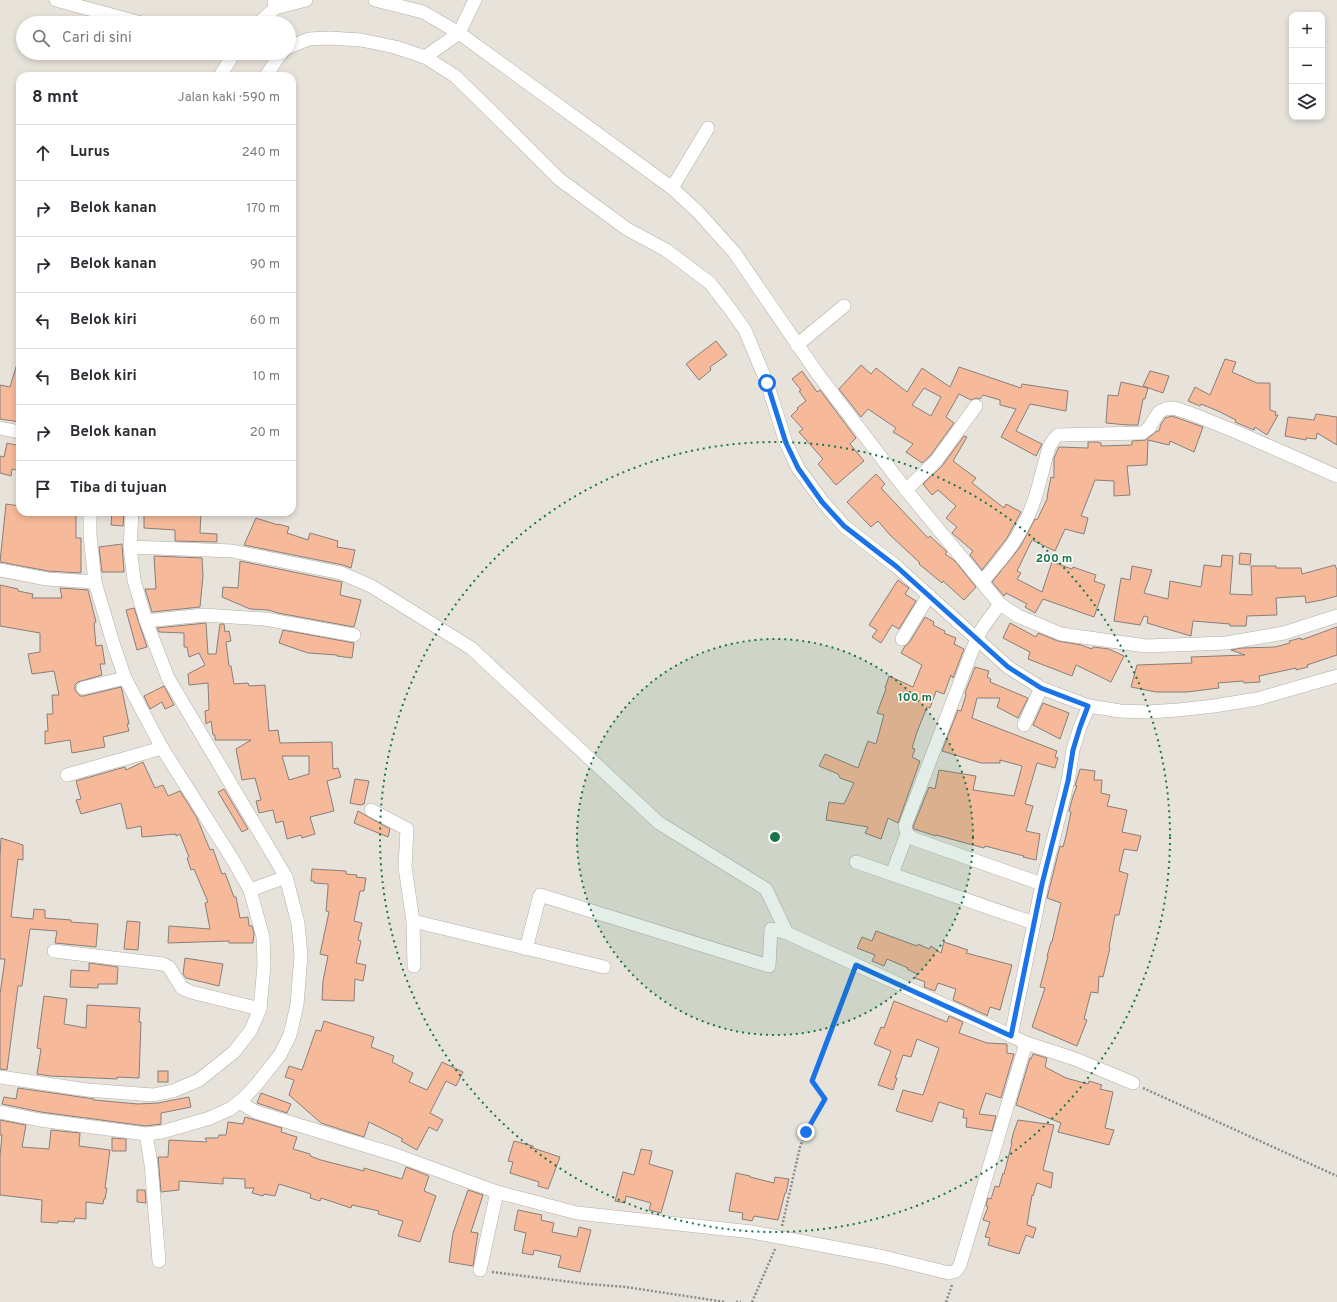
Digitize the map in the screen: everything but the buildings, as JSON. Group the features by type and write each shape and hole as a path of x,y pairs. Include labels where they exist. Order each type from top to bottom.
{"street":[{"path":"265,16 274,4 306,0"},
{"path":"375,0 423,12 454,36 672,188 698,212 734,252 817,373 906,490 1000,604 1018,616 1061,634 1146,646 1226,643 1284,633 1337,616"},
{"path":"425,57 454,36 475,0"},
{"path":"60,1 115,16"},
{"path":"296,44 309,39 329,38 361,40 395,47 425,57 455,76 559,179 627,229 666,250 710,283 745,330 767,383 786,443 798,468 822,502 844,526 897,567 928,595 980,633 1008,667 1041,688 1088,706 1120,711 1148,712 1214,706 1257,699 1337,676"},
{"path":"224,72 230,60"},
{"path":"268,72 276,60"},
{"path":"672,188 708,128"},
{"path":"798,345 844,306"},
{"path":"906,490 936,461 976,406"},
{"path":"982,582 1008,550 1022,528 1030,512 1049,447 1058,435 1142,433 1149,428 1158,412 1174,408 1239,433 1337,476"},
{"path":"0,428 16,431"},
{"path":"0,1077 87,1090 153,1096 173,1091 199,1080 234,1052 251,1030 260,1008 264,965 263,937 256,888 233,860 162,748 125,678 94,582 90,516"},
{"path":"132,516 130,547 134,580 146,620 168,678 283,878 298,923 301,955 297,1005 290,1034 280,1055 257,1084 246,1107"},
{"path":"130,547 232,551 341,573 371,586 471,648 659,823 766,889 787,933"},
{"path":"0,570 47,579 94,582"},
{"path":"902,639 928,595"},
{"path":"892,874 907,834 905,826 907,819 980,633 1000,604"},
{"path":"146,620 204,615 265,619 354,635"},
{"path":"83,688 125,678"},
{"path":"1024,725 1041,688"},
{"path":"1011,1036 1042,884 1068,781 1073,750 1088,706"},
{"path":"67,775 162,748"},
{"path":"371,810 407,829 405,867 413,921 414,966"},
{"path":"907,834 914,838 1042,884"},
{"path":"856,862 1034,923"},
{"path":"256,888 283,878"},
{"path":"526,949 540,895 769,966 771,929 787,933 1026,1043 1075,1059 1133,1083"},
{"path":"413,921 604,967"},
{"path":"54,951 163,964 169,967 182,988 191,992 260,1008"},
{"path":"0,1112 146,1138 210,1118 230,1109 246,1107 393,1154 497,1192 577,1213 752,1232 884,1257 949,1273 956,1271 960,1265 1026,1043"},
{"path":"146,1138 151,1164 159,1261"},
{"path":"480,1270 497,1192"}],"path":[{"path":"752,1302 780,1237 800,1147 806,1132 825,1099 812,1081 856,965"},
{"path":"1133,1083 1337,1176"},
{"path":"480,1270 588,1284 633,1288 725,1302"},
{"path":"736,1302 741,1302"}],"route":[{"path":"767,383 786,443 798,468 822,502 844,526 897,567 1008,667 1041,688 1088,706 1073,750 1068,781 1042,884 1011,1036 856,965 812,1081 825,1099 806,1132"}]}
